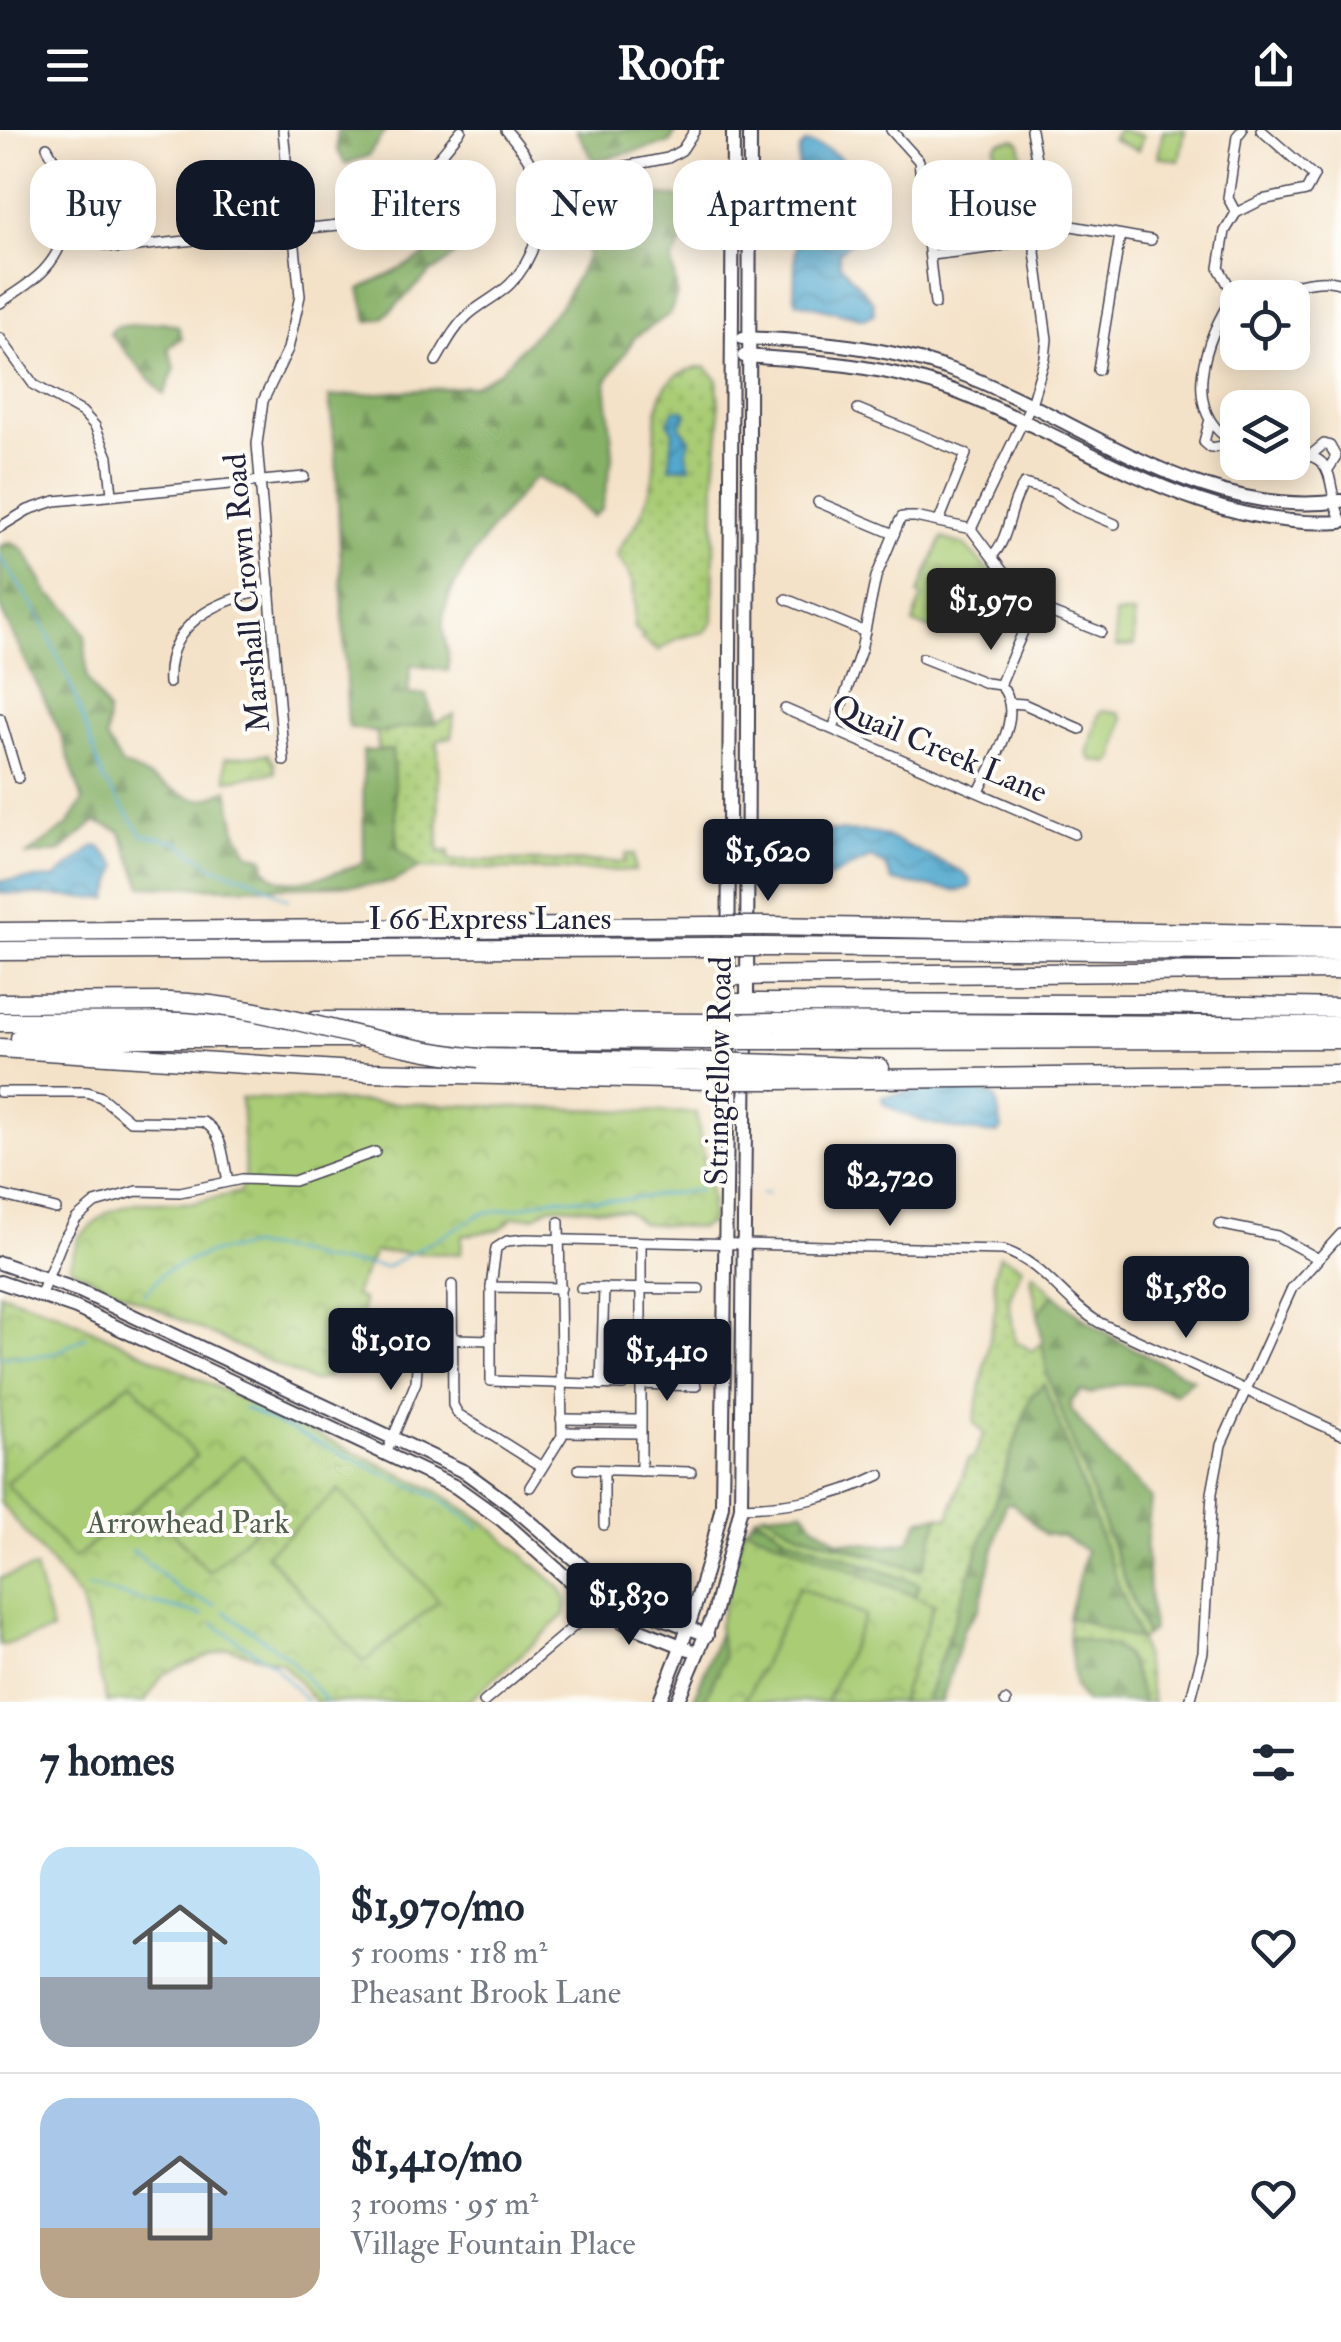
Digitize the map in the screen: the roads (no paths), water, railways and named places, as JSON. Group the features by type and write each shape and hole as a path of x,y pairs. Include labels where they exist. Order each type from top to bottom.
{"highway":[{"path":"0,932 764,926 1341,935"},
{"name":"I 66 Express Lanes","path":"0,951 764,947 1341,952"},
{"path":"0,962 188,950"},
{"path":"737,976 1341,970"},
{"path":"0,1003 169,1002 231,1007 425,1053 711,1071"},
{"path":"737,1004 1341,1008"},
{"path":"0,1022 711,1031"},
{"path":"0,1038 1341,1026"},
{"path":"775,1031 1341,1039"},
{"path":"0,1048 369,1072 1341,1074"}],"main road":[{"name":"Stringfellow Road","path":"677,1702 707,1635 741,1507 744,1246 737,1004 731,355 733,130"},
{"name":"Stringfellow Road","path":"737,976 750,130"},
{"path":"731,337 835,344 916,358 1031,404 1203,485 1255,498 1337,502"},
{"path":"731,355 830,361 910,376 1024,421 1164,488 1218,508 1290,522 1341,521"},
{"name":"Stringfellow Road","path":"659,1702 683,1647 706,1577 722,1505 725,1246 737,1004"},
{"path":"0,1264 47,1278 464,1472 513,1507 611,1592 638,1609 707,1635"},
{"path":"0,1282 41,1294 456,1487 502,1520 598,1606 628,1625 700,1653"}],"street":[{"name":"Marshall Crown Road","path":"283,130 286,160"},
{"path":"315,229 358,223 389,208 413,188 461,130"},
{"path":"506,130 527,160"},
{"path":"653,161 682,150 695,130"},
{"path":"891,130 919,162 934,304"},
{"path":"1031,130 1036,160"},
{"path":"1236,212 1228,198 1237,136 1242,130"},
{"path":"1226,280 1219,268 1225,231 1236,212 1262,200 1306,191 1314,176 1260,130"},
{"path":"47,147 55,160"},
{"path":"1072,226 1151,240"},
{"path":"1098,370 1120,235"},
{"path":"0,303 43,272 56,250"},
{"name":"Marshall Crown Road","path":"284,761 257,444 263,401 296,323 300,296 296,250"},
{"path":"436,361 468,314 491,301 525,266 532,250"},
{"path":"931,254 969,250"},
{"path":"972,529 1042,376 1047,339 1036,271 1037,250"},
{"path":"1310,283 1322,280 1341,284"},
{"path":"1220,321 1205,348 1202,394 1210,423 1204,442 1211,448 1220,446"},
{"path":"0,338 34,385 82,412 95,426 108,457 112,494"},
{"path":"858,409 966,454 938,521"},
{"path":"1210,423 1220,432"},
{"path":"1329,468 1336,457 1330,446 1324,444 1312,454 1329,468 1341,521"},
{"path":"0,526 55,500 304,477"},
{"path":"992,556 1000,549 1024,484 1052,492 1075,507 1116,524"},
{"path":"818,502 894,534"},
{"path":"1324,523 1337,502"},
{"path":"833,729 855,672 876,576 902,517 972,529 1004,573 1026,583 1034,606 1000,685"},
{"path":"169,683 170,650 184,630 226,601 270,589"},
{"path":"786,599 865,632"},
{"path":"1034,606 1101,632"},
{"path":"923,658 986,684 1000,685 1007,693 1011,718 979,792"},
{"path":"1009,704 1024,704 1080,728"},
{"name":"Quail Creek Lane","path":"786,709 1074,834"},
{"path":"0,718 18,778"},
{"path":"0,1092 87,1092 100,1097 130,1121 202,1122 212,1127 218,1137 228,1181"},
{"path":"41,1294 62,1242 76,1219 95,1203 138,1190 180,1192 228,1181 294,1180 375,1152"},
{"path":"0,1195 56,1208"},
{"path":"530,1488 562,1432 559,1222"},
{"path":"1219,1224 1277,1236 1318,1258"},
{"path":"1190,1702 1206,1629 1214,1476 1221,1444 1292,1288 1341,1234"},
{"path":"623,1385 491,1381 491,1287 496,1248 507,1241 558,1240 1003,1250 1035,1267 1087,1315 1341,1434"},
{"path":"641,1244 641,1471"},
{"path":"452,1285 453,1405 458,1414 542,1466"},
{"path":"491,1287 562,1288"},
{"path":"581,1288 699,1289"},
{"path":"601,1385 604,1288"},
{"path":"385,1337 491,1340"},
{"path":"386,1454 416,1382 418,1338"},
{"path":"640,1384 696,1386"},
{"path":"561,1419 639,1420"},
{"path":"562,1432 639,1433"},
{"path":"579,1469 691,1472"},
{"path":"604,1471 604,1525"},
{"path":"741,1507 782,1507 814,1501 848,1491 880,1475"},
{"path":"484,1702 611,1592"}],"water":[{"path":"806,143 819,146 842,160 799,160 799,150"},
{"path":"796,250 842,250 839,263 873,302 874,314 864,319 797,302"},
{"path":"674,410 687,414 680,426 690,440 686,452 690,467 670,468 673,431 668,422"},
{"path":"783,832 871,832 886,836 963,872 971,881 970,887 959,891 892,881 885,865 871,858 819,881 796,880 781,875"},
{"path":"94,846 100,847 118,866 108,899 0,893 0,881 55,878"},
{"path":"919,1089 986,1090 996,1098 1002,1129 997,1134 938,1125 883,1103 882,1097"}],"waterway":[{"path":"0,556 40,617 71,685 104,781 143,835 178,842 214,867 255,880 288,900"},
{"path":"144,1295 164,1272 208,1253 252,1246 297,1252 319,1260 386,1267 483,1213 553,1198 620,1200 700,1190"},
{"path":"761,1194 768,1193"},
{"path":"0,1356 55,1353 86,1337"},
{"path":"244,1408 390,1476"},
{"path":"395,1478 437,1497 480,1527"},
{"path":"132,1550 183,1593 216,1605"},
{"path":"86,1587 203,1615"},
{"path":"224,1611 288,1657 326,1701"},
{"path":"213,1624 273,1664 307,1702"}],"park label":[{"name":"Arrowhead Park","path":"188,1522"}]}
